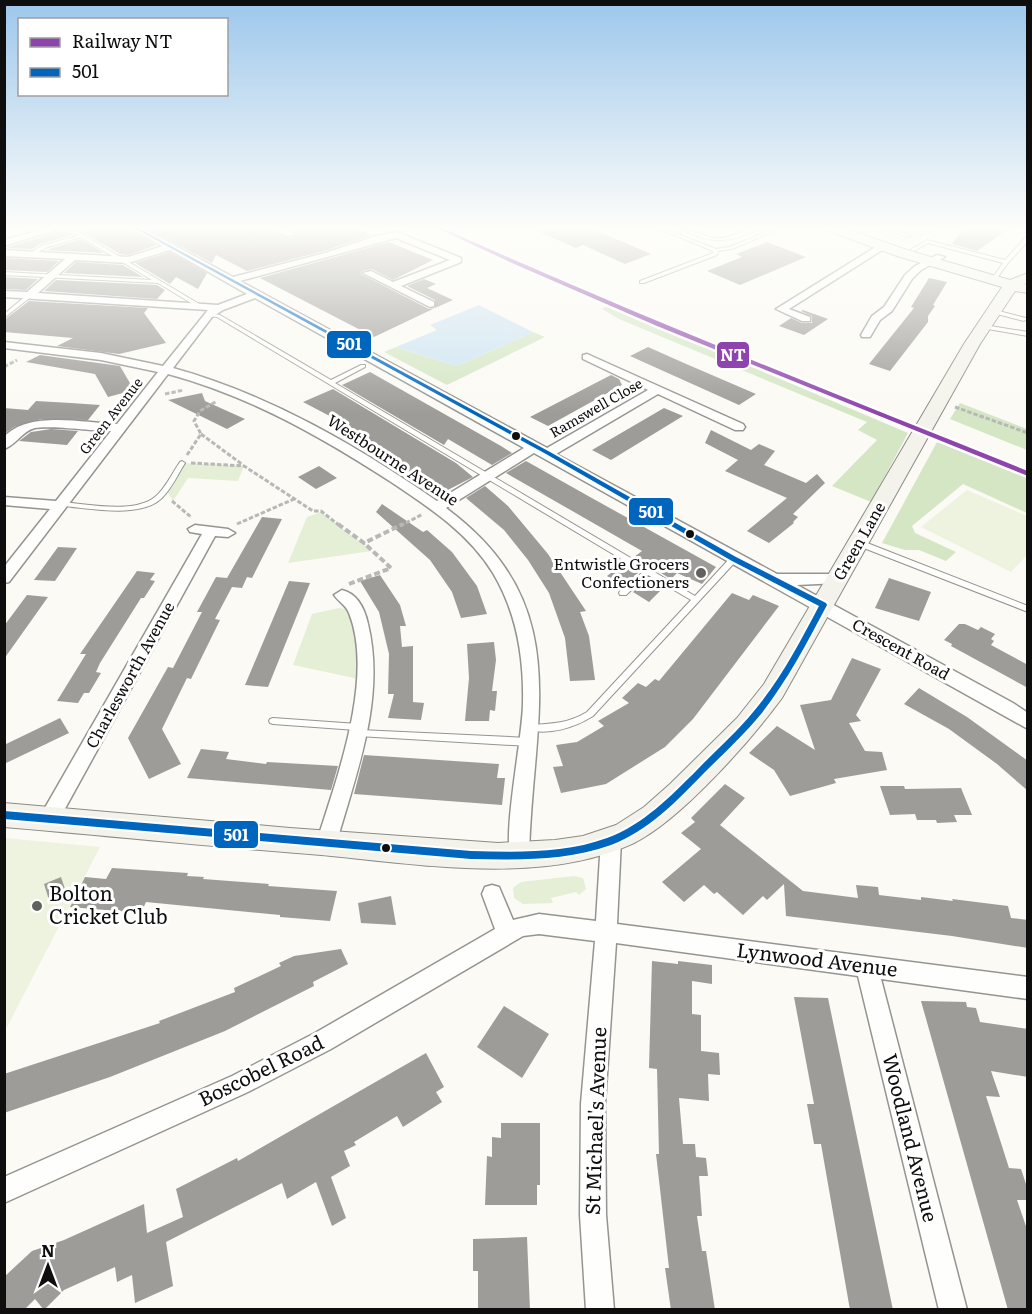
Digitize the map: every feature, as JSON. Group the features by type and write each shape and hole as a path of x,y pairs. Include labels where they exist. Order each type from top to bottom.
{"street":[{"path":"29,296 35,290"},
{"name":"Crescent Road","path":"255,290 734,559 823,605 1028,722"},
{"path":"402,290 430,304"},
{"path":"806,319 781,309 811,290"},
{"path":"885,329 869,330 891,305 900,290"},
{"path":"1008,291 1015,290"},
{"path":"1008,291 1028,294"},
{"name":"Green Lane","path":"4,815 326,844 494,855 572,850 611,840 652,817 684,788 758,712 773,691 839,578 972,344 1008,291"},
{"path":"4,294 198,305 213,311 258,292"},
{"name":"Green Avenue","path":"4,578 213,311"},
{"name":"Westbourne Avenue","path":"4,345 82,352 166,370 233,391 316,431 437,507 488,552 510,589 523,621 531,656 530,735 518,830 519,855"},
{"name":"Ramswell Close","path":"597,358 739,427"},
{"name":"Ramswell Close","path":"437,507 487,476 658,389"},
{"path":"4,445 21,428 34,424 120,428"},
{"path":"4,501 61,505"},
{"path":"203,530 228,533"},
{"name":"Charlesworth Avenue","path":"49,819 203,530"},
{"name":"Crescent Road","path":"772,579 806,581 839,578"},
{"path":"326,844 357,730 366,682 366,657 357,612 351,600 342,594"},
{"path":"606,932 611,840"},
{"path":"492,894 507,932"},
{"name":"Boscobel Road","path":"4,1190 240,1084 323,1041 507,932 519,927 539,924 606,932"},
{"name":"Lynwood Avenue","path":"606,932 1028,988"},
{"name":"St Michael's Avenue","path":"600,1310 593,1215 593,1104 606,932"},
{"name":"Woodland Avenue","path":"867,966 953,1310"}],"lane":[{"path":"174,290 198,305"},
{"path":"4,316 29,296"},
{"path":"213,311 696,600"},
{"path":"994,312 1024,319"},
{"path":"984,327 1028,334"},
{"path":"332,382 363,366"},
{"path":"61,505 140,507 151,503 162,493 182,463"},
{"path":"859,543 1028,609"},
{"path":"273,721 357,730 530,735 565,727 590,714 734,559"},
{"path":"623,593 648,571"}],"path":[{"path":"144,399 212,384"},
{"path":"233,391 200,411 196,416 195,421 201,434 294,499 313,511 321,511 364,543 391,568 350,581 342,594"},
{"path":"965,410 1028,434"},
{"path":"182,463 201,434"},
{"path":"182,463 244,466"},
{"path":"162,493 188,512 203,530"},
{"path":"228,533 232,526 294,499"},
{"path":"364,543 437,507"}],"green space":[{"path":"608,306 908,433 871,502 832,486 877,440 858,430 867,422 619,319 602,309"},
{"path":"533,332 545,337 447,385 384,352 396,347 457,366"},
{"path":"960,403 1027,429 1027,450 950,419"},
{"path":"937,442 1027,477 1027,513 963,484 912,526 915,533 956,552 946,561 919,550 905,550 882,543"},
{"path":"182,463 244,466 238,481 188,478 173,501 165,488"},
{"path":"967,490 1027,516 1027,555 1011,572 921,527"},
{"path":"321,512 372,551 288,563 307,517"},
{"path":"339,608 350,610 358,649 359,679 293,665 312,614"},
{"name":"Bolton Cricket Club","path":"5,838 100,847 5,1031"},
{"path":"574,876 583,878 586,889 579,895 576,892 551,898 553,903 523,904 514,898 513,888 521,882"}],"water":[{"path":"479,305 533,332 457,366 396,347 437,330 430,325"}],"building":[{"path":"45,290 165,290 157,299"},
{"path":"284,290 393,290 429,309 435,308 374,337"},
{"path":"416,290 432,290 453,300 435,308 435,300"},
{"path":"921,290 942,290 928,316 928,322 890,371 869,364 914,308 911,307"},
{"path":"29,301 148,308 144,313 166,343 119,354 57,346 73,338 4,332 4,320"},
{"path":"801,311 828,319 804,335 779,326 791,318 802,323 812,323 812,316"},
{"path":"648,347 756,394 739,405 630,356"},
{"path":"40,355 120,366 134,390 108,397 95,374 26,362"},
{"path":"370,372 512,453 492,465 448,439 444,445 342,385"},
{"path":"611,375 619,379 622,385 548,426 530,417"},
{"path":"333,389 456,463 473,477 442,493 349,433 354,431 341,424 343,423 303,402"},
{"path":"202,393 205,401 245,419 227,429 168,400"},
{"path":"36,401 100,405 88,420 41,419 14,427 4,434 4,408 28,410"},
{"path":"664,408 683,416 611,460 592,450"},
{"path":"51,429 78,431 67,445 19,441 31,432"},
{"path":"711,430 751,450 759,444 775,451 764,465 806,483 817,474 825,483 793,514 798,517 794,523 769,543 747,531 787,498 725,471 738,460 705,443"},
{"path":"526,461 716,567 702,584 677,573 671,579 634,557 642,551 506,473"},
{"path":"319,466 337,478 316,489 298,477"},
{"path":"485,486 508,506 548,554 586,611 580,612 589,636 595,680 570,681 565,638 549,593 528,560 504,530 466,498"},
{"path":"382,504 423,532 427,530 452,552 477,586 487,614 461,618 452,592 430,560 376,512"},
{"path":"262,517 282,519 252,578 247,577 242,588 232,587 215,619 220,620 191,679 187,678 162,729 181,764 149,779 128,738 168,667 173,668 202,612 197,612 216,577 227,578"},
{"path":"58,547 77,548 55,581 34,580"},
{"path":"624,563 639,572 623,586 607,576"},
{"path":"137,571 155,573 150,580 155,581 144,598 141,598 100,663 96,672 101,673 89,693 84,693 78,703 57,701 86,654 80,654"},
{"path":"380,575 400,605 406,626 400,626 402,647 413,646 413,702 424,703 421,720 388,718 394,694 388,694 389,654 379,612 360,581"},
{"path":"648,578 664,587 649,602 633,592"},
{"path":"889,578 931,592 919,621 875,608"},
{"path":"289,581 310,583 268,687 245,685"},
{"path":"732,593 749,600 753,595 779,606 693,719 665,747 606,784 561,793 553,767 563,766 556,745 577,742 604,726 598,721 629,703 622,698 638,683 646,687 655,679 659,681"},
{"path":"27,595 48,597 4,659 4,626"},
{"path":"959,624 965,624 978,630 981,627 995,634 991,639 994,641 991,645 1028,665 1028,688 944,640"},
{"path":"494,642 496,660 492,691 497,691 495,711 490,710 489,721 465,721 469,678 467,644"},
{"path":"852,658 881,669 856,715 861,721 849,723 865,751 882,752 887,770 834,779 836,783 790,796 774,770 749,753 777,726 815,750 800,705 831,700"},
{"path":"919,688 967,717 1028,761 1028,791 997,764 949,729 904,704"},
{"path":"60,718 69,733 4,764 4,745"},
{"path":"201,749 229,752 226,759 266,764 267,762 338,766 331,790 187,778"},
{"path":"364,755 499,764 497,778 505,778 502,805 354,794"},
{"path":"725,784 745,798 720,825 803,891 858,898 856,885 878,887 879,895 921,900 921,897 953,901 952,899 1008,906 1011,918 1028,920 1028,948 952,936 786,916 784,884 767,900 763,896 743,915 717,892 714,894 704,885 684,902 662,882 701,849 681,833 695,822 691,818"},
{"path":"880,786 904,786 905,789 961,788 972,815 954,815 957,822 937,823 936,820 917,820 915,814 890,815"},
{"path":"112,868 188,873 187,876 204,877 203,879 337,891 330,921 146,902 141,913 70,907 85,877 106,879"},
{"path":"61,877 66,892 49,900 44,884"},
{"path":"391,896 396,925 361,923 358,903"},
{"path":"341,949 348,964 313,982 314,986 225,1031 110,1077 4,1113 4,1074 160,1023 159,1021 235,992 234,988 281,966 279,963 294,956"},
{"path":"652,961 712,965 712,984 692,981 692,1014 701,1015 701,1051 719,1053 720,1075 708,1074 709,1101 679,1098 683,1144 695,1144 696,1157 706,1158 708,1176 699,1176 702,1216 697,1216 702,1251 706,1251 715,1310 671,1310 665,1268 669,1268 656,1154 659,1154 657,1069 649,1068"},
{"path":"794,997 828,998 893,1310 850,1310 821,1144 814,1144 807,1104 814,1104"},
{"path":"921,1001 966,1002 967,1007 976,1008 980,1022 1028,1029 1028,1077 991,1071 1000,1097 986,1096 1009,1168 1021,1169 1028,1190 1028,1200 1017,1200 1028,1232 1028,1310 1008,1310"},
{"path":"504,1006 549,1034 522,1078 477,1047"},
{"path":"426,1053 444,1087 436,1092 442,1102 403,1127 397,1116 354,1142 356,1145 344,1151 350,1166 331,1177 346,1218 332,1226 316,1182 287,1199 282,1183 166,1242 173,1286 135,1303 132,1275 117,1282 115,1267 64,1290 44,1310 35,1299 24,1310 4,1310 4,1277 32,1251 64,1240 144,1204 147,1233 183,1217 176,1189 237,1158 238,1161"},
{"path":"501,1123 540,1123 540,1185 537,1185 537,1205 485,1205 487,1156 492,1157 492,1137 501,1138"},
{"path":"527,1237 530,1310 478,1310 478,1271 473,1271 473,1239"}],"rail line":[{"name":"NT","path":"580,290 806,385 1028,474"}],"transit line":[{"name":"501","path":"250,290 548,453 734,559 823,605"},
{"name":"501","path":"4,815 471,855 559,853 593,846 624,835 649,819 682,790 744,728 767,701 784,675 823,605"}],"place":[{"name":"Entwistle Grocers Confectioners","path":"701,573"},
{"name":"Bolton Cricket Club","path":"37,906"}]}
